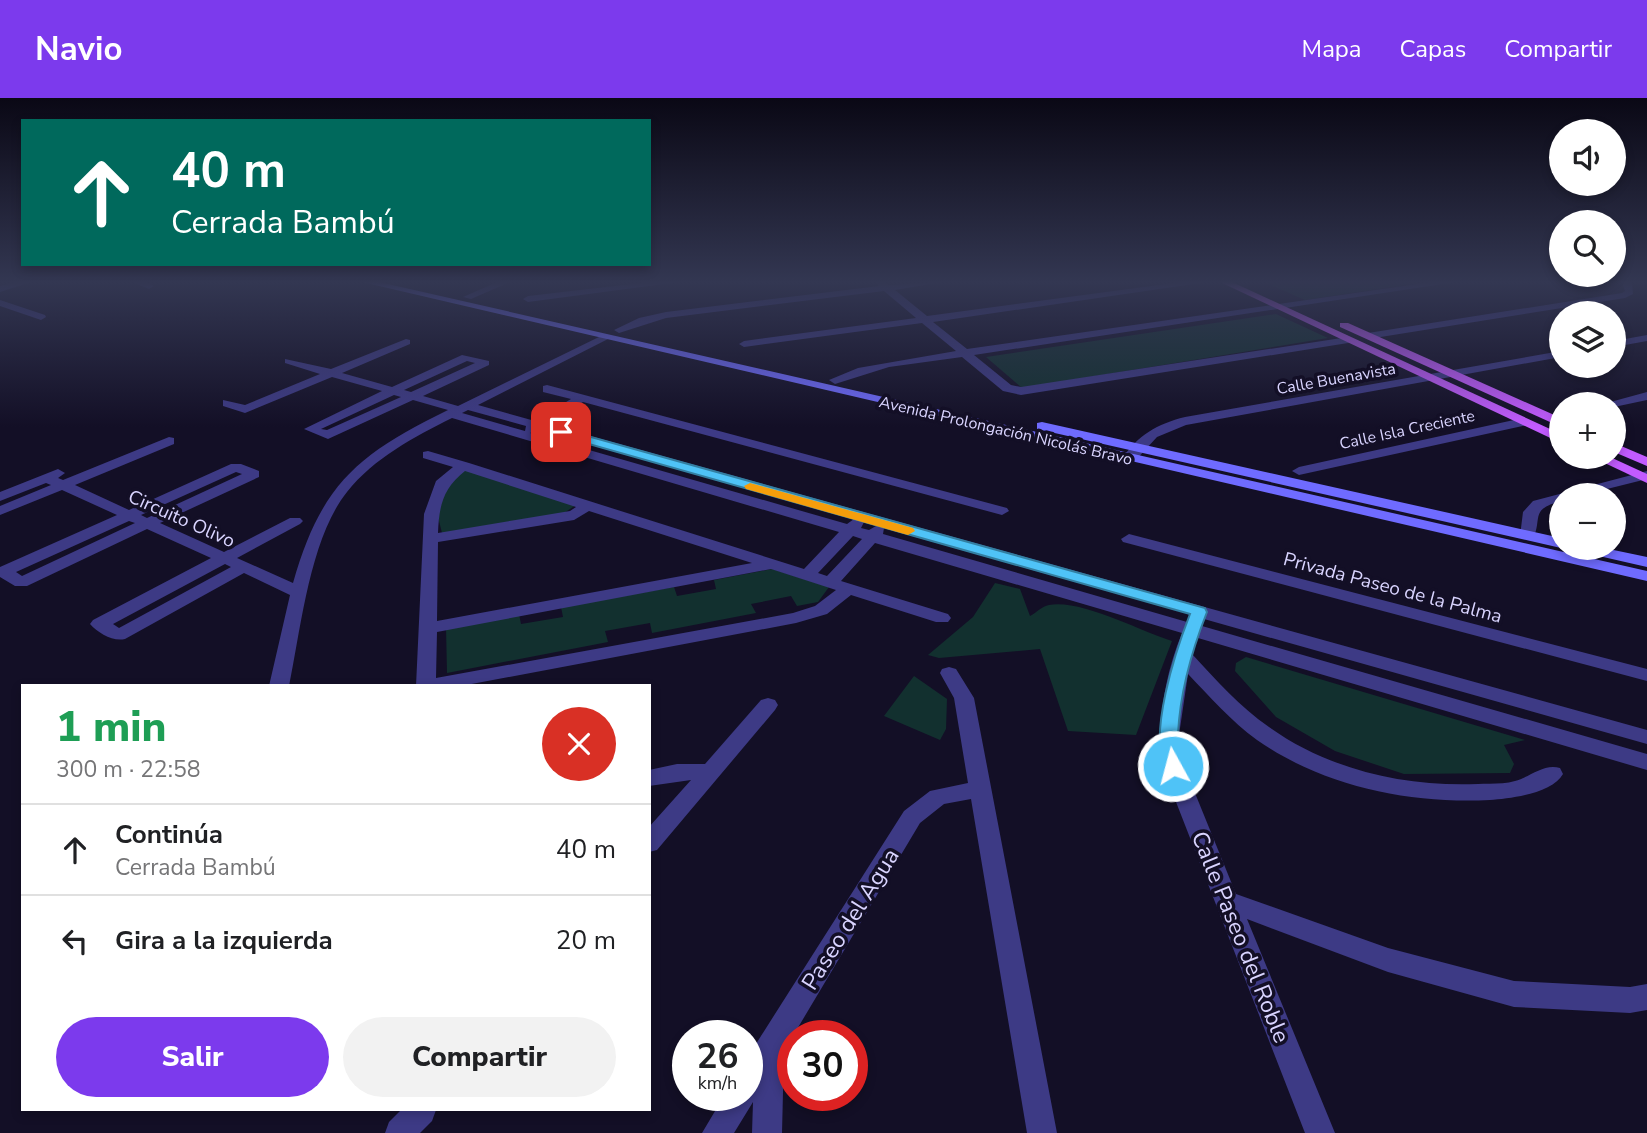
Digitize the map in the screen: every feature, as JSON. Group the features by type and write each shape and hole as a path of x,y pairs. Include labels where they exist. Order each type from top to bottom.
{"main road":[{"name":"Avenida Prolongación Nicolás Bravo","path":"572,330 1549,540"},
{"path":"605,338 618,330"},
{"name":"Avenida Prolongación Nicolás Bravo","path":"620,330 1647,576"},
{"path":"1327,330 1549,434"},
{"path":"1355,330 1452,374 1549,413"},
{"path":"1626,452 1647,462"},
{"path":"1626,469 1645,477"},
{"path":"1626,557 1647,562"}],"street":[{"path":"744,344 848,330"},
{"path":"938,330 1013,390 1029,390 1348,340"},
{"path":"835,380 879,366 1128,330"},
{"path":"1368,336 1404,330"},
{"path":"388,338 406,342 245,409 227,403 314,368 388,338"},
{"path":"279,684 317,534 332,502 346,484 387,449 605,338"},
{"path":"1626,342 1647,338"},
{"name":"Calle Buenavista","path":"1133,453 1158,430 1185,421 1549,356"},
{"path":"466,357 485,363 328,435 310,429 394,390 466,357"},
{"path":"289,361 1196,621 1647,762"},
{"path":"547,389 1002,511"},
{"path":"524,429 577,397"},
{"path":"1626,401 1647,397"},
{"name":"Calle Isla Creciente","path":"1298,471 1523,422"},
{"path":"0,497 154,435 169,441 0,510"},
{"path":"428,455 942,618"},
{"path":"426,684 431,514 443,481 464,466"},
{"path":"236,467 254,474 21,582 3,572 129,515 236,467"},
{"path":"1619,483 1645,477"},
{"name":"Circuito Olivo","path":"47,478 301,593"},
{"path":"1528,536 1526,519 1531,509 1549,502"},
{"path":"430,539 574,515 588,505"},
{"path":"243,567 119,635 99,624 295,521"},
{"path":"808,574 856,524"},
{"path":"831,582 877,530"},
{"name":"Privada Paseo de la Palma","path":"1129,539 1647,675"},
{"path":"428,628 774,564"},
{"path":"437,684 796,618 821,610 849,588"},
{"path":"1196,621 1647,737"},
{"name":"Calle Paseo del Roble","path":"1196,621 1182,655 1168,735 1173,766 1320,1133"},
{"path":"1182,655 1248,722 1275,742 1316,763 1360,778 1414,791 1467,793 1516,789 1552,774"},
{"path":"949,673 964,698 1042,1133"},
{"path":"651,841 768,705"},
{"path":"651,778 677,772 710,772"},
{"name":"Paseo del Agua","path":"763,1060 912,817 938,797 980,789"},
{"path":"1227,901 1388,960 1514,994 1630,1000 1647,997"},
{"path":"767,1133 770,1049"},
{"path":"717,1133 731,1111"}],"green space":[{"path":"1166,330 1311,330 1328,338 1022,388 986,357"},
{"path":"467,469 576,505 564,513 442,533 437,513 446,481"},
{"path":"772,569 829,587 818,602 797,606 791,596 751,604 756,613 652,633 650,623 605,631 608,642 447,673 446,627 519,614 521,624 563,617 561,607 674,587 677,596 716,589 714,580"},
{"path":"995,583 1020,589 1030,616 1049,605 1062,604 1094,611 1172,641 1136,735 1068,731 1040,649 939,658 928,655 973,617"},
{"path":"1246,657 1525,740 1504,745 1514,764 1510,773 1404,774 1335,751 1276,717 1235,671 1236,663"},
{"path":"914,676 947,699 946,729 940,740 884,716"}],"slow traffic":[{"path":"750,486 908,531"}],"route":[{"path":"561,432 1199,612 1182,655 1168,735 1173,766"}]}
